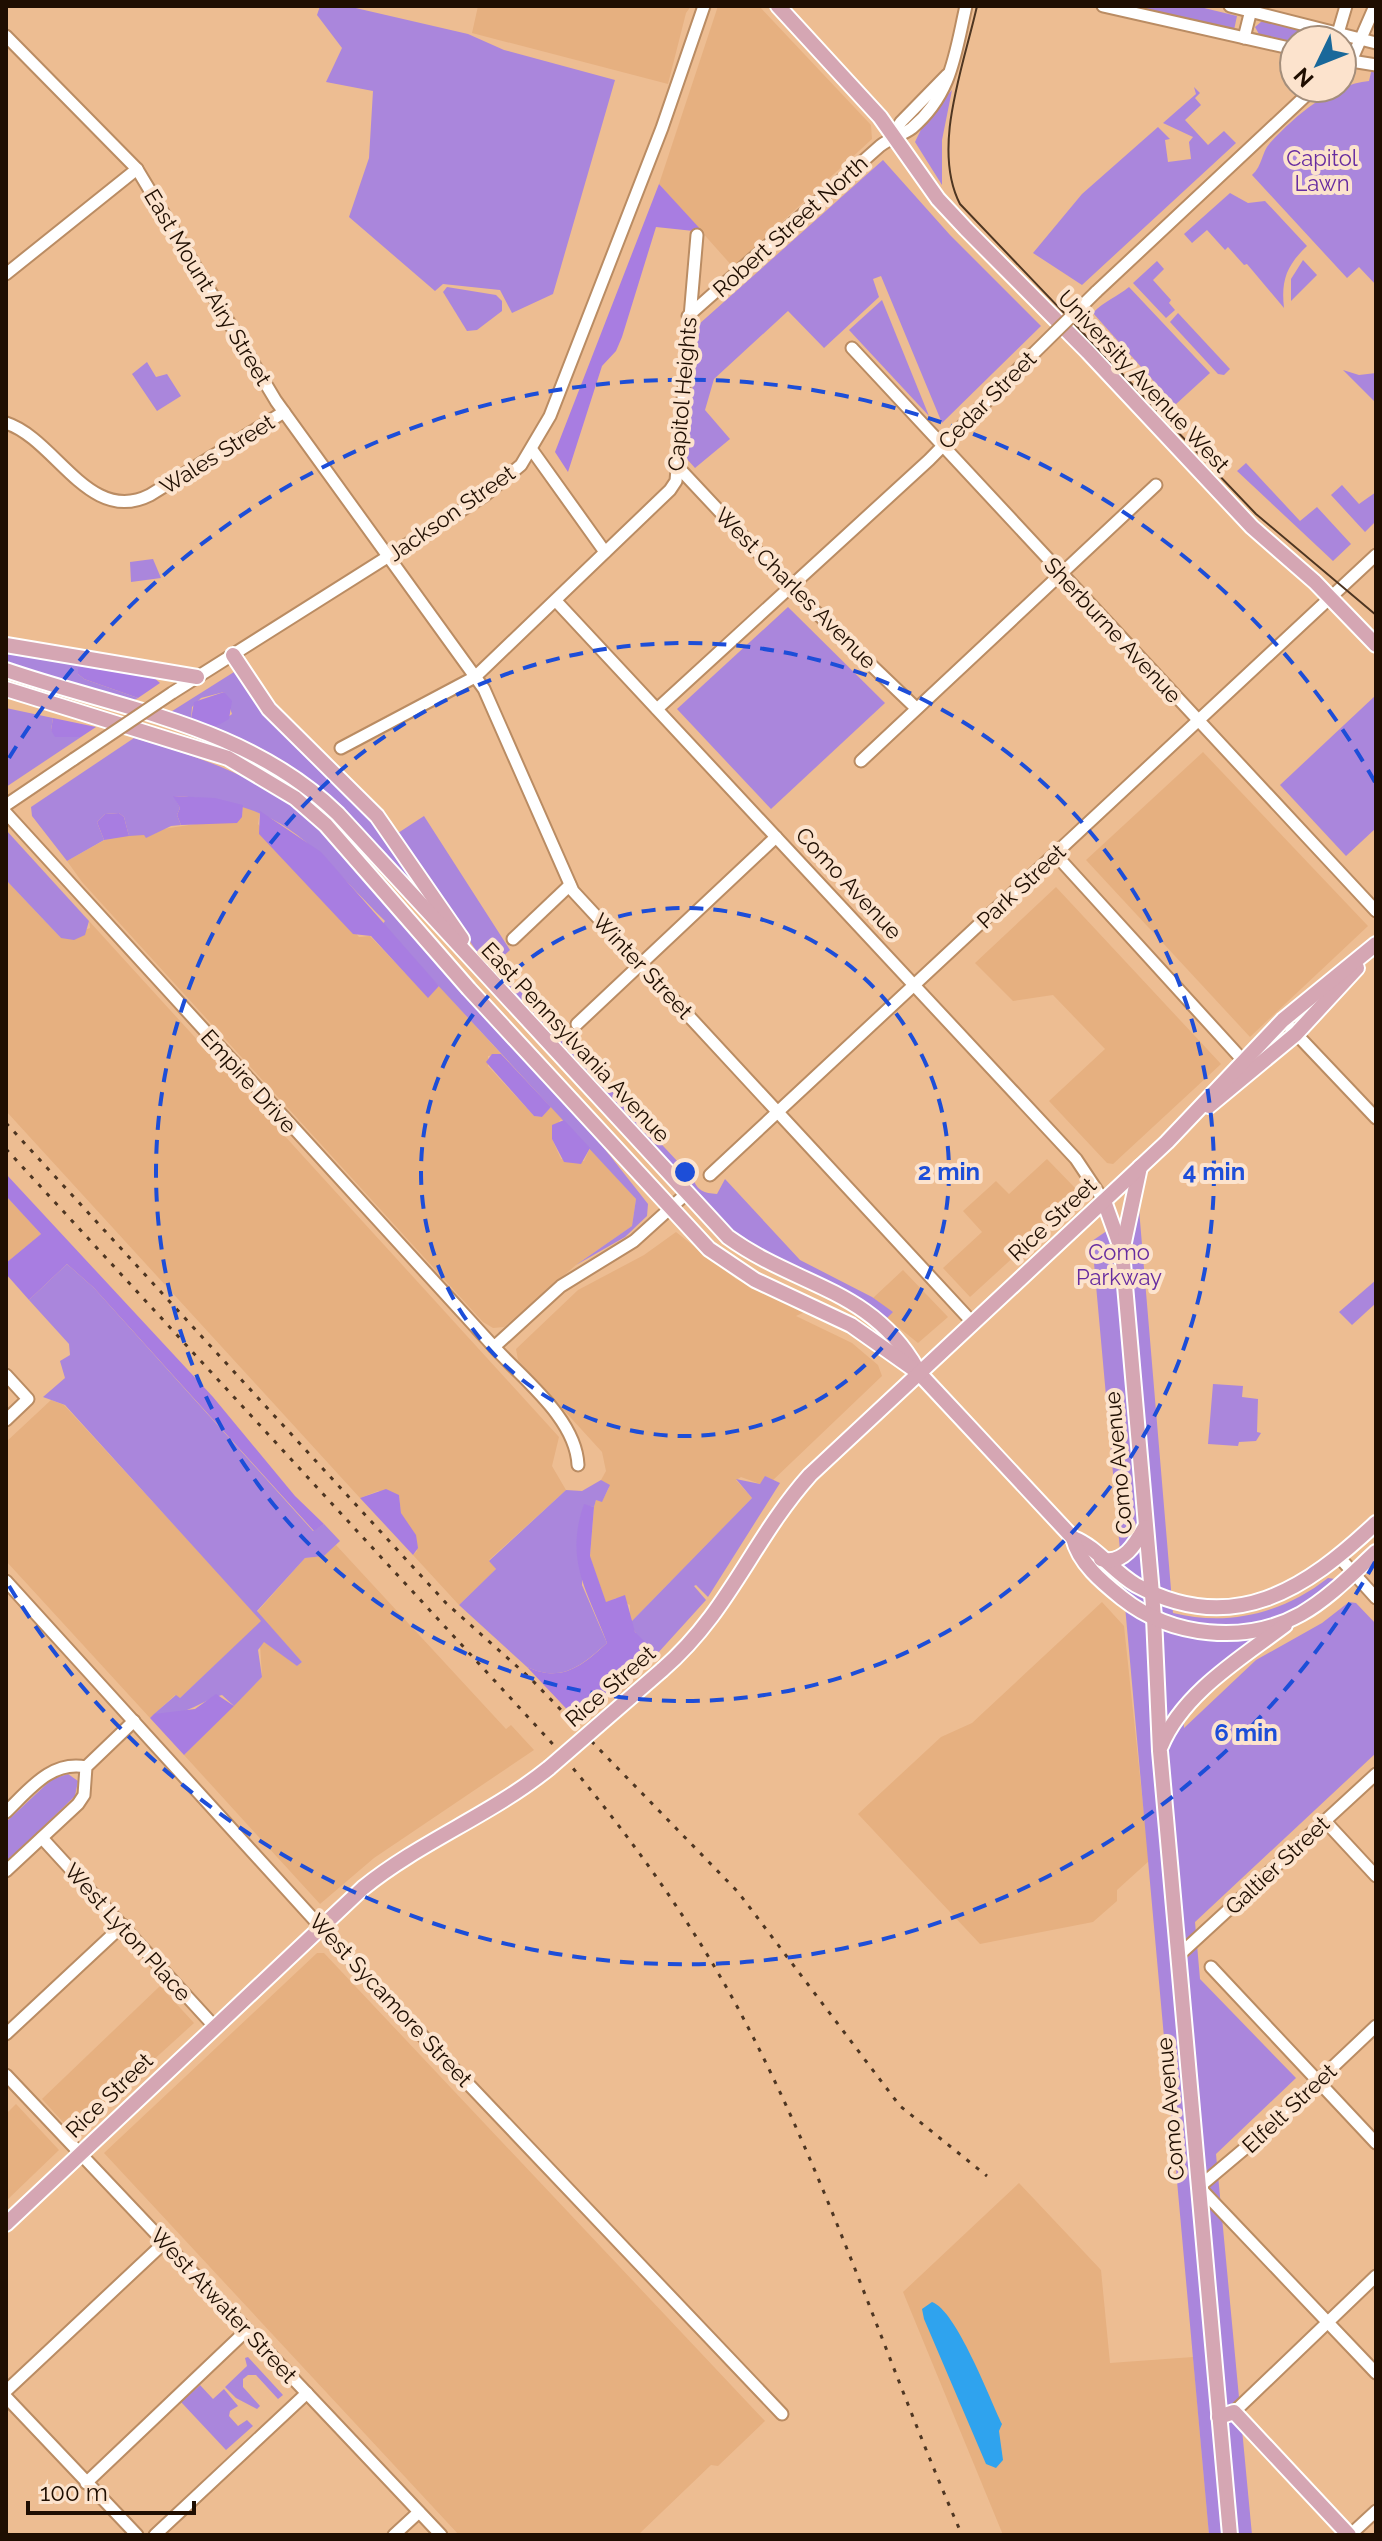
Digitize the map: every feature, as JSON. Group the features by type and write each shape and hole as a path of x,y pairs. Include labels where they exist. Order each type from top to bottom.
{"main road":[{"name":"University Avenue West","path":"778,6 880,117 938,199 966,229 1088,352 1252,527 1331,598 1376,645"},
{"path":"6,645 197,677"},
{"path":"233,655 269,709 377,816 489,979"},
{"name":"East Pennsylvania Avenue","path":"6,670 204,730 275,764 338,814 728,1237 754,1256 848,1300 878,1319 899,1338 919,1373"},
{"name":"East Pennsylvania Avenue","path":"6,689 228,758 295,798 340,840 469,989 709,1249 737,1270 851,1325 919,1373"},
{"path":"6,697 37,700"},
{"name":"Rice Street","path":"1186,1123 1254,1072 1296,1034 1376,946"},
{"name":"Rice Street","path":"6,2224 321,1926 385,1870 505,1800 549,1768 662,1670 715,1617 790,1498 1186,1123 1283,1020 1376,946"},
{"path":"1122,1251 1140,1167"},
{"name":"Como Avenue","path":"1104,1201 1122,1251 1154,1617 1160,1751 1230,2535"},
{"path":"919,1373 1073,1538 1086,1543 1101,1559 1151,1592 1196,1605 1246,1604 1295,1588 1339,1557 1376,1523"},
{"path":"1101,1559 1111,1561 1122,1557 1146,1527"},
{"path":"1073,1538 1077,1554 1106,1585 1154,1617 1193,1630 1226,1633 1260,1629 1298,1616"},
{"path":"1160,1751 1168,1731 1186,1707 1241,1656 1298,1616 1376,1552"},
{"path":"1219,2417 1234,2412 1350,2535"}],"street":[{"name":"Jackson Street","path":"6,805 172,693 497,487 532,450 550,416 640,186 704,6"},
{"name":"Robert Street North","path":"688,316 892,137 901,122 950,69 966,6"},
{"path":"1103,6 1278,45"},
{"path":"1230,6 1252,8 1301,24"},
{"path":"1358,45 1375,6"},
{"path":"1244,38 1252,8"},
{"name":"East Mount Airy Street","path":"6,36 137,169 284,412 388,558"},
{"path":"1358,39 1376,43"},
{"name":"Cedar Street","path":"657,709 942,446 1096,292 1297,104"},
{"path":"6,274 137,169"},
{"name":"Capitol Heights","path":"341,748 475,677 670,490 676,481 697,235"},
{"name":"Sherburne Avenue","path":"852,348 1376,911"},
{"name":"Wales Street","path":"6,423 29,434 103,498 128,502 150,495 284,412"},
{"path":"532,450 605,552"},
{"name":"West Charles Avenue","path":"677,466 791,588 916,708"},
{"path":"861,761 1156,485"},
{"name":"Park Street","path":"710,1175 1376,555"},
{"name":"Winter Street","path":"388,558 484,689 570,885 973,1323"},
{"name":"Como Avenue","path":"556,601 1076,1159 1104,1201"},
{"name":"Empire Drive","path":"6,813 566,1427 577,1445 578,1465"},
{"path":"577,1024 776,837"},
{"path":"1055,854 1254,1072"},
{"path":"513,939 570,885"},
{"path":"1283,1020 1376,1118"},
{"path":"494,1347 561,1286 634,1241 686,1194"},
{"path":"6,1375 28,1399 6,1420"},
{"path":"1339,1557 1376,1598"},
{"name":"West Sycamore Street","path":"6,1581 321,1926 782,2414"},
{"path":"6,1871 84,1795 86,1767 134,1721"},
{"path":"8,1806 51,1770 69,1765 86,1767"},
{"name":"Galtier Street","path":"1178,1956 1376,1774"},
{"path":"1325,1821 1376,1876"},
{"name":"West Lyton Place","path":"42,1838 214,2026"},
{"path":"6,2034 123,1925"},
{"path":"1211,1967 1376,2143"},
{"name":"Elfelt Street","path":"1199,2187 1376,2026"},
{"name":"West Atwater Street","path":"6,2075 441,2535"},
{"path":"1199,2187 1376,2373"},
{"path":"6,2391 165,2242"},
{"path":"1234,2412 1376,2276"},
{"path":"86,2483 247,2330"},
{"path":"155,2535 307,2393"},
{"path":"6,2397 137,2535"},
{"path":"1350,2535 1376,2511"},
{"path":"394,2535 419,2512"}],"shaded area":[{"path":"478,6 691,6 686,13 668,84 472,33"},
{"path":"718,6 759,6 871,125 872,139 733,267 659,184"},
{"path":"659,184 703,232 656,227 622,337 616,351 602,366 568,472 555,452"},
{"path":"78,664 152,676 160,683 138,698 84,679 78,674"},
{"path":"224,692 232,701 229,719 215,727 191,719 194,702"},
{"path":"53,718 96,727 81,737 55,737 51,730"},
{"path":"1203,752 1368,926 1250,1037 1086,860"},
{"path":"173,796 215,798 243,805 242,817 237,823 181,825 177,815 180,808"},
{"path":"243,805 260,811 258,824 359,937 370,936 428,997 439,986 501,1054 488,1056 488,1066 534,1116 542,1117 551,1107 564,1120 560,1120 552,1139 561,1159 584,1161 590,1148 636,1199 632,1226 576,1265 504,1327 493,1328 483,1322 82,882 67,861 110,837 242,817"},
{"path":"260,811 321,852 439,986 428,998 371,936 353,934 259,834"},
{"path":"119,813 124,817 129,836 104,840 97,822 105,814"},
{"path":"6,880 61,938 90,928 89,921 559,1437 552,1466 566,1490 489,1560 496,1569 459,1605 413,1555 417,1551 401,1513 399,1495 378,1491 360,1498 6,1111"},
{"path":"1056,887 1221,1064 1113,1164 1107,1163 1049,1101 1105,1049 1053,995 1013,1001 975,963"},
{"path":"492,1054 501,1054 551,1107 542,1117 534,1116 486,1062"},
{"path":"564,1120 590,1148 581,1164 564,1162 552,1139 552,1125"},
{"path":"1047,1159 1077,1190 1077,1199 970,1297 943,1268 982,1232 963,1211 996,1181 1009,1194"},
{"path":"6,1174 213,1397 295,1496 324,1524 314,1531 94,1288 67,1264 29,1300 6,1274 6,1263 41,1234 6,1196"},
{"path":"6,1196 41,1234 6,1263"},
{"path":"676,1232 736,1279 805,1312 796,1316 852,1343 878,1365 882,1376 771,1482 760,1484 741,1477 736,1480 752,1498 630,1623 630,1605 616,1598 606,1603 590,1557 594,1507 596,1500 602,1501 609,1488 601,1480 606,1471 602,1452 518,1360 516,1349 578,1290 644,1255"},
{"path":"903,1270 948,1317 918,1343 887,1318 892,1312 873,1298"},
{"path":"51,1400 64,1405 262,1621 179,1699 175,1695 150,1718 6,1561 6,1442"},
{"path":"386,1489 399,1495 401,1513 416,1535 418,1548 413,1555 360,1498"},
{"path":"584,1504 594,1507 590,1556 606,1602 625,1595 635,1632 657,1654 577,1720 527,1667 551,1673 571,1670 607,1643 577,1560 578,1524"},
{"path":"336,1545 506,1729 511,1725 534,1750 374,1858 320,1904 184,1755 262,1677 260,1644 264,1641 297,1666 302,1662 257,1612 305,1558 324,1556"},
{"path":"1102,1602 1124,1626 1149,1861 1117,1890 1117,1901 1093,1922 980,1944 858,1814 941,1737 972,1723"},
{"path":"216,1694 234,1706 184,1755 150,1718 154,1714 195,1709"},
{"path":"317,1953 324,1953 765,2421 718,2466 711,2465 638,2535 459,2535 104,2153"},
{"path":"160,1986 194,2023 73,2133 42,2099"},
{"path":"16,2104 59,2150 6,2201 6,2114"},
{"path":"1019,2183 1101,2270 1110,2363 1193,2357 1209,2535 1003,2535 903,2292"}],"green space":[{"path":"320,6 347,6 468,34 504,50 615,80 553,294 512,313 500,290 443,284 435,291 349,217 369,158 373,91 326,82 342,48 317,15"},
{"path":"1128,6 1196,6 1237,16 1234,30"},
{"path":"1262,21 1278,25 1278,40 1260,36 1255,27"},
{"name":"Capitol Lawn","path":"1376,51 1376,285 1359,267 1347,278 1252,175 1270,143 1303,112 1314,104 1358,104 1358,83 1369,81"},
{"path":"1194,87 1200,93 1195,98 1201,105 1185,120 1208,145 1224,131 1236,143 1082,285 1033,253 1082,194 1158,127 1170,139 1165,140 1168,162 1191,159 1189,142 1193,137 1163,123 1196,94"},
{"path":"952,90 942,140 942,185 915,142 926,119"},
{"path":"883,160 950,235 1041,326 942,423 881,276 873,279 879,297 824,348 788,311 714,379 705,410 730,439 695,468 686,458 698,325"},
{"path":"1230,193 1248,203 1265,201 1307,246 1286,274 1284,308 1247,264 1244,265 1228,247 1225,250 1207,230 1192,243 1184,234"},
{"path":"1303,260 1317,275 1291,301 1291,279"},
{"path":"1157,261 1164,269 1153,280 1171,300 1169,303 1175,310 1166,318 1133,283"},
{"path":"447,287 496,295 502,301 502,311 477,330 467,331 443,292"},
{"path":"1129,287 1210,373 1175,405 1093,313"},
{"path":"882,300 929,416 849,330"},
{"path":"1178,313 1230,369 1224,375 1218,374 1170,322"},
{"path":"147,362 156,377 167,374 181,396 157,411 132,374"},
{"path":"1343,370 1359,375 1376,373 1376,403"},
{"path":"1246,463 1300,521 1317,507 1351,544 1333,561 1237,471"},
{"path":"1342,485 1359,504 1376,492 1376,521 1365,532 1331,495"},
{"path":"153,559 161,578 131,582 130,562"},
{"path":"788,607 885,703 771,809 677,709"},
{"path":"6,652 78,664 78,674 84,679 138,698 131,702 6,664"},
{"path":"234,672 268,716 368,816 419,891 312,781 249,742 215,727 232,714 224,692 201,698 192,707 191,719 169,713"},
{"path":"1376,695 1376,828 1346,856 1280,785"},
{"path":"6,708 53,718 51,730 62,737 81,737 6,787"},
{"path":"134,738 249,780 311,821 593,1134 648,1204 647,1216 625,1237 576,1265 632,1226 636,1199 382,925 385,921 337,871 294,833 245,808 213,800 174,796 180,808 177,815 181,825 171,826 146,838 144,835 129,836 124,817 119,813 105,814 97,822 104,840 67,861 32,816 31,807"},
{"path":"424,816 510,950 495,964 546,1018 552,1013 566,1041 583,1046 585,1052 580,1057 693,1178 699,1189 717,1194 725,1179 800,1260 872,1297 893,1312 887,1318 729,1230 483,961 398,833"},
{"path":"6,830 89,921 85,935 74,940 61,938 6,880"},
{"name":"Como Parkway","path":"1139,1209 1173,1613 1215,1618 1255,1614 1293,1600 1328,1578 1335,1579 1310,1601 1270,1619 1223,1625 1173,1618 1174,1632 1208,1638 1257,1640 1182,1704 1184,1728 1256,1660 1322,1623 1349,1602 1356,1603 1376,1624 1376,1753 1195,1922 1200,1979 1296,2078 1216,2154 1252,2535 1209,2535 1092,1241"},
{"path":"67,1264 94,1288 313,1531 324,1524 340,1541 324,1556 305,1558 257,1611 302,1662 297,1666 264,1642 258,1650 262,1677 234,1706 222,1695 180,1713 154,1714 176,1695 180,1698 261,1621 65,1405 43,1397 65,1378 60,1361 70,1355 69,1344 29,1300"},
{"path":"1376,1280 1376,1303 1352,1325 1339,1312"},
{"path":"1213,1384 1243,1386 1242,1397 1258,1399 1257,1432 1261,1433 1256,1441 1239,1442 1238,1446 1208,1444"},
{"path":"765,1476 780,1483 708,1597 694,1586 706,1600 657,1654 639,1639 630,1623 752,1498 736,1479 760,1484"},
{"path":"601,1480 610,1485 602,1502 596,1500 594,1507 584,1505 582,1585 607,1643 570,1670 561,1673 539,1672 527,1667 459,1605 496,1569 489,1561 566,1490 582,1491"},
{"path":"68,1774 78,1781 75,1796 6,1863 6,1822 52,1779"},
{"path":"248,2357 283,2395 278,2399 256,2375 248,2375 243,2379 243,2387 260,2406 257,2409 236,2398 225,2387 247,2366 245,2358"},
{"path":"200,2385 213,2399 224,2389 238,2406 230,2411 229,2416 238,2426 247,2420 253,2426 226,2450 181,2402"}],"water":[{"path":"932,2302 951,2321 962,2338 1002,2424 999,2431 1003,2460 996,2468 986,2464 924,2319 922,2309"}],"tram line":[{"path":"977,6 958,80 949,132 952,182 960,204 1256,514 1376,615"}],"railway":[{"path":"6,1123 446,1603 530,1678 738,1892 900,2106 987,2176"},
{"path":"6,1149 550,1741 603,1805 676,1906 740,2012 802,2140 962,2535"}]}
